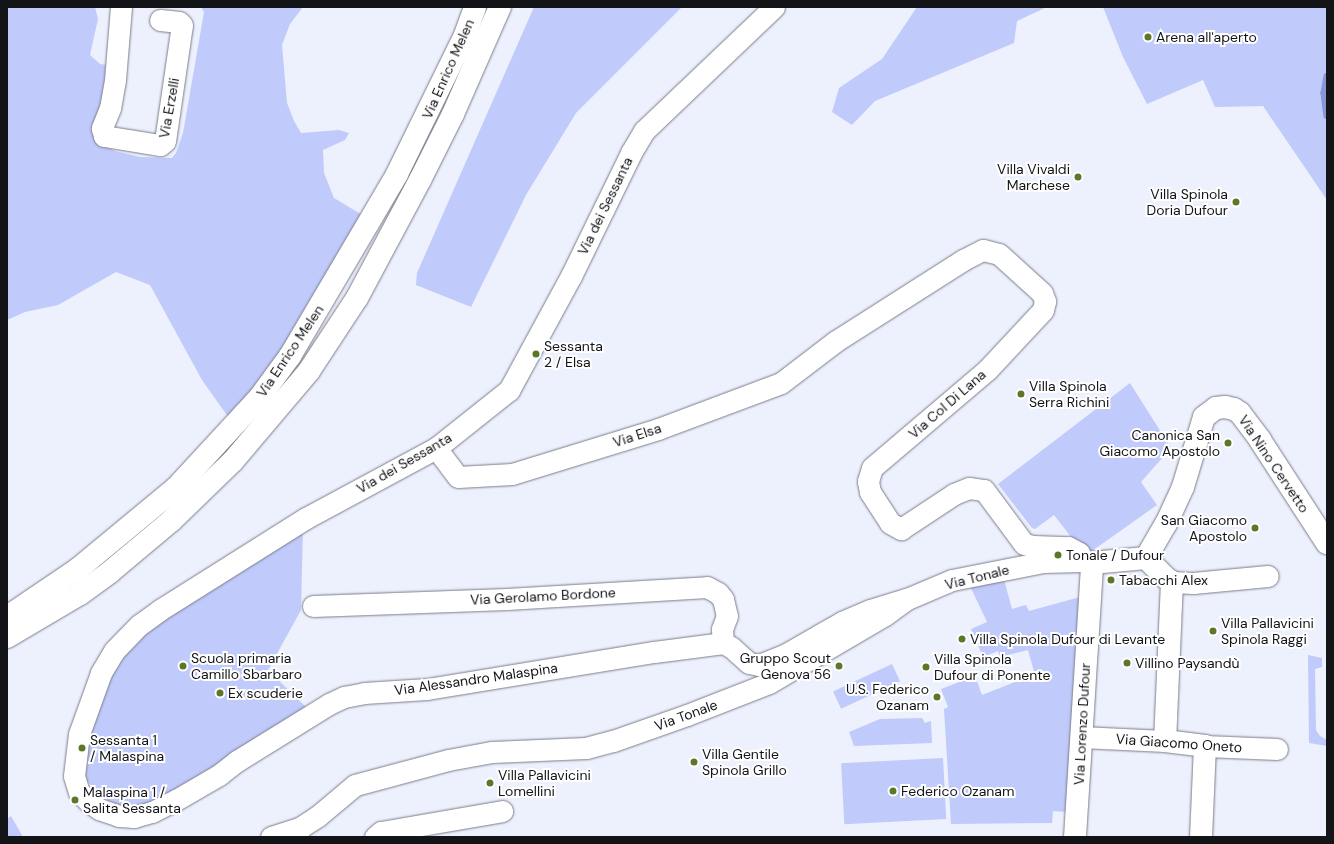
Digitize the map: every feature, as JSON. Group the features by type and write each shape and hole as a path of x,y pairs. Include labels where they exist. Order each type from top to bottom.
{"main road":[{"name":"Via Enrico Melen","path":"7,617 78,569 176,488 260,397 290,356 397,174 461,42 475,7"},
{"name":"Via Enrico Melen","path":"47,613 80,594 110,572 172,521 233,461 309,371 357,298 420,180 481,52 500,7"},
{"name":"Via Nino Cervetto","path":"1146,558 1166,524 1183,487 1204,417 1216,408 1225,407 1234,409 1240,413 1327,543"},
{"path":"1086,562 1146,558 1172,582 1165,741"},
{"name":"Via Lorenzo Dufour","path":"1075,837 1081,737 1086,562"},
{"path":"7,629 47,613"},
{"path":"7,637 47,613"},
{"name":"Via Giacomo Oneto","path":"1165,741 1205,746"},
{"path":"1201,837 1205,746"}],"street":[{"name":"Via Erzelli","path":"120,7 115,80 110,108 102,128 104,136 160,145 165,141 182,25 180,22 160,20"},
{"name":"Via dei Sessanta","path":"74,776 79,734 101,673 114,651 139,625 160,610 306,518 436,448 509,390 571,276 631,153 644,131 774,7"},
{"name":"Via Col Di Lana","path":"836,341 963,260 983,250 999,254 1042,293 1045,301 1043,310 1029,327 987,370 872,468 868,480 870,492 890,523 902,529 954,494 969,488 984,490 1024,544 1033,546 1068,547 1079,553 1086,562"},
{"name":"Via Elsa","path":"436,448 458,477 512,474 658,429 781,382 836,341"},
{"name":"Via Tonale","path":"271,837 301,827 318,816 355,785 448,760 492,752 586,748 613,741 687,715 769,683 885,615 907,599 952,580 1043,562 1086,562"},
{"path":"1172,582 1193,583 1268,576"},
{"name":"Via Gerolamo Bordone","path":"313,606 506,599 707,586 718,593 723,599 727,616 722,629 723,643"},
{"path":"723,643 731,647 749,663 759,664 786,654 842,622 870,610 907,599"},
{"name":"Via Alessandro Malaspina","path":"74,776 79,792 99,809 119,816 134,817 152,812 176,800 329,704 344,697 364,693 427,689 654,652 723,643"},
{"name":"Via Giacomo Oneto","path":"1081,737 1165,741"},
{"name":"Via Giacomo Oneto","path":"1205,746 1277,749"},
{"path":"375,837 381,832 502,811"}],"shaded area":[{"path":"7,7 95,7 98,19 90,55 100,64 107,65 106,84 93,132 95,140 115,151 140,157 172,158 176,153 183,133 204,12 201,7 303,7 290,24 282,45 287,103 294,121 301,133 339,130 349,133 345,140 323,150 324,173 334,198 369,219 272,374 231,421 202,380 150,285 116,272 58,305 25,312 7,320"},
{"path":"534,7 682,7 576,113 526,195 471,307 416,285 417,273"},
{"path":"917,7 1047,7 1017,21 1014,43 875,101 852,125 832,112 839,88 882,59"},
{"path":"1103,7 1327,7 1327,200 1263,106 1215,107 1203,80 1147,104 1123,57"},
{"path":"1130,383 1171,448 1141,482 1157,505 1092,551 1082,551 1054,515 1035,529 1032,528 998,484"},
{"path":"303,527 301,610 268,670 307,708 162,799 133,809 109,802 87,781 85,767 95,715 110,679 124,657 164,615"},
{"path":"1003,576 1012,609 1026,605 1029,611 1080,597 1069,812 1053,811 1052,823 951,824 944,709 948,707 941,689 975,676 982,695 1015,682 1014,679 1035,675 1028,650 1008,655 1009,659 1002,661 998,651 983,657 971,629 987,622 969,584"},
{"path":"1308,655 1322,658 1322,667 1315,669 1316,730 1320,736 1327,740 1327,746 1309,743"},
{"path":"892,664 900,681 841,709 833,691"},
{"path":"922,718 925,723 931,721 932,743 854,746 849,732 880,719"},
{"name":"Federico Ozanam","path":"943,758 946,819 844,824 841,763"},
{"path":"11,816 23,837 7,837 7,819"}],"waterway":[{"path":"1327,76 1324,93 1327,116"}],"place":[{"name":"Arena all'aperto","path":"1148,37"},
{"name":"Villa Vivaldi Marchese","path":"1078,177"},
{"name":"Villa Spinola Doria Dufour","path":"1236,202"},
{"name":"Sessanta 2 / Elsa","path":"536,354"},
{"name":"Villa Spinola Serra Richini","path":"1021,394"},
{"name":"Canonica San Giacomo Apostolo","path":"1228,443"},
{"name":"San Giacomo Apostolo","path":"1255,528"},
{"name":"Tonale / Dufour","path":"1058,555"},
{"name":"Tabacchi Alex","path":"1111,580"},
{"name":"Villa Pallavicini Spinola Raggi","path":"1213,631"},
{"name":"Villa Spinola Dufour di Levante","path":"962,639"},
{"name":"Villino Paysandù","path":"1127,663"},
{"name":"Scuola primaria Camillo Sbarbaro","path":"183,666"},
{"name":"Gruppo Scout Genova 56","path":"839,666"},
{"name":"Villa Spinola Dufour di Ponente","path":"926,667"},
{"name":"Ex scuderie","path":"220,693"},
{"name":"U.S. Federico Ozanam","path":"937,697"},
{"name":"Sessanta 1 / Malaspina","path":"82,748"},
{"name":"Villa Gentile Spinola Grillo","path":"694,762"},
{"name":"Villa Pallavicini Lomellini","path":"490,783"},
{"name":"Federico Ozanam","path":"893,791"},
{"name":"Malaspina 1 / Salita Sessanta","path":"75,800"}]}
